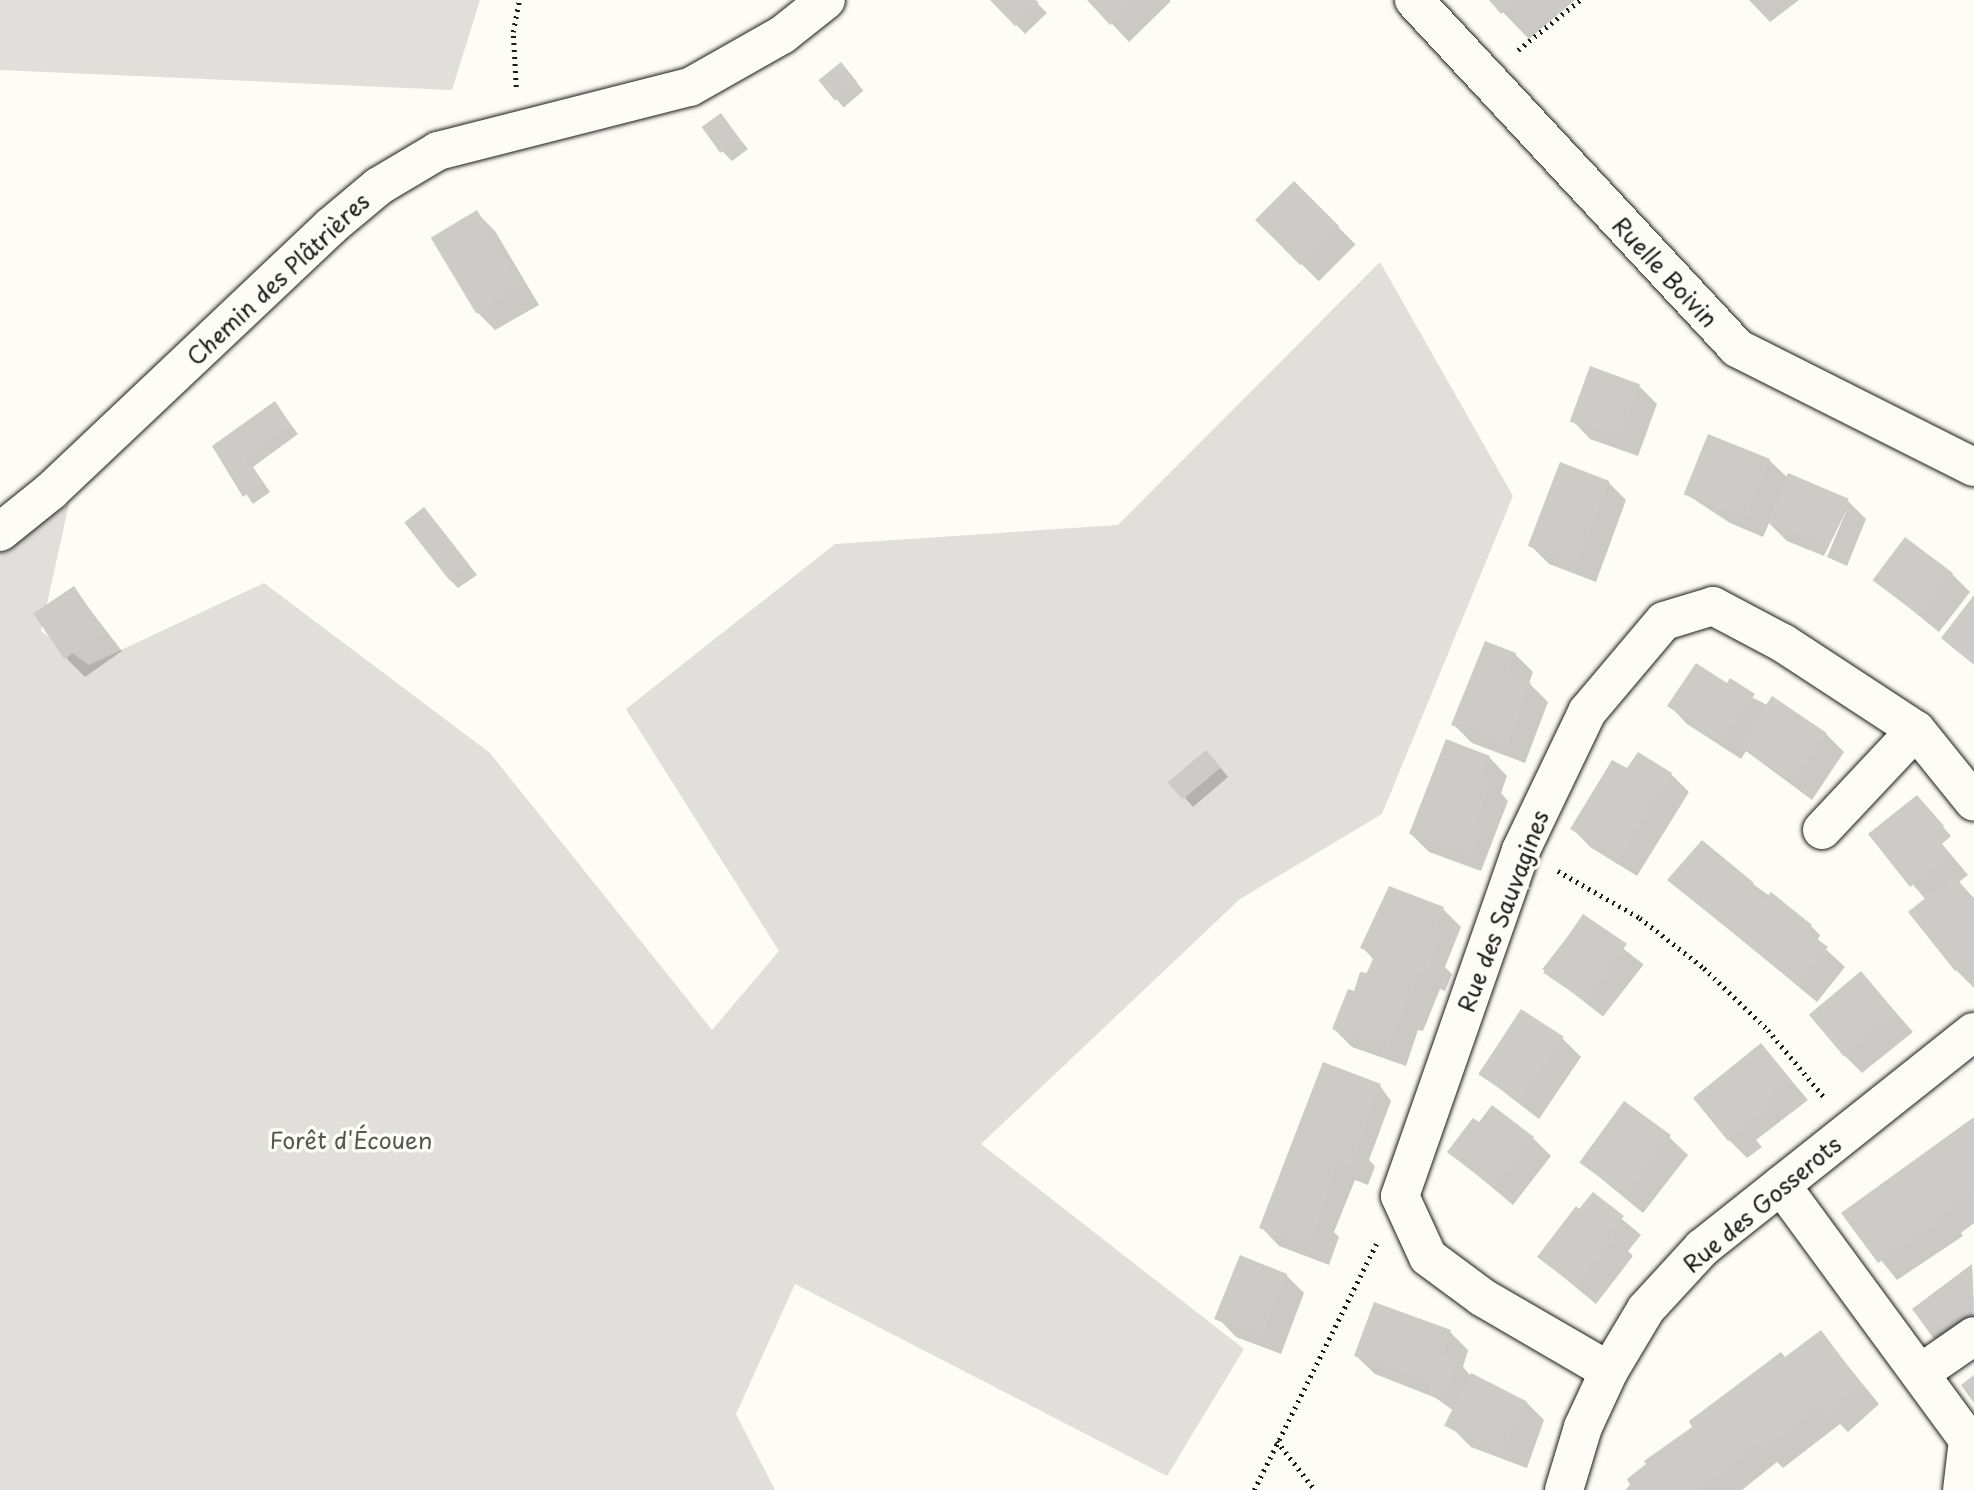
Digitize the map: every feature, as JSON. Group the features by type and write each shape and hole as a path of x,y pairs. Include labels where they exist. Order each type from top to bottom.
{"street":[{"name":"Chemin des Plâtrières","path":"0,532 51,491 330,227 379,186 438,151 690,87 782,35 826,0"},
{"name":"Ruelle Boivin","path":"1415,0 1737,348 1974,467"},
{"name":"Rue des Sauvagines","path":"1400,1196 1521,850 1587,712 1664,621 1713,606 1783,643 1916,730 1974,802"},
{"path":"1822,830 1916,730"},
{"name":"Rue des Gosserots","path":"1564,1490 1583,1427 1609,1371 1646,1309 1692,1258 1974,1032"},
{"path":"1781,1185 1922,1372 1968,1440 1962,1490"},
{"path":"1400,1196 1428,1257 1482,1297 1609,1371"},
{"path":"1922,1372 1974,1336"}],"path":[{"path":"519,0 513,32 519,130"},
{"path":"1484,76 1580,0"},
{"path":"1521,850 1640,918 1704,968 1768,1030 1851,1129"},
{"path":"1254,1490 1400,1196"},
{"path":"1277,1441 1315,1490"}],"green space":[{"path":"0,0 480,0 452,90 0,70"},
{"name":"Forêt d'Écouen","path":"1380,262 1513,496 1382,814 1240,899 981,1144 1244,1349 1167,1476 795,1284 736,1414 775,1490 0,1490 0,549 69,504 41,631 89,665 264,583 490,753 712,1030 779,951 626,709 835,544 1118,525"}],"building":[{"path":"990,0 1036,0 1039,3 1015,26"},
{"path":"1087,0 1136,0 1110,25"},
{"path":"1489,0 1517,0 1501,14"},
{"path":"841,62 857,82 835,100 818,80"},
{"path":"721,113 740,139 720,153 702,127"},
{"path":"1294,181 1339,226 1300,265 1255,220"},
{"path":"477,210 522,285 476,313 431,238"},
{"path":"1590,366 1640,384 1620,440 1570,421"},
{"path":"275,401 291,425 245,457 262,482 243,497 212,446"},
{"path":"1708,434 1770,459 1746,519 1684,494"},
{"path":"1560,462 1609,481 1577,565 1528,546"},
{"path":"1788,473 1849,499 1828,548 1767,523"},
{"path":"424,507 469,565 449,580 404,522"},
{"path":"1905,537 1953,573 1920,616 1873,580"},
{"path":"74,586 105,632 64,659 33,613"},
{"path":"1974,595 1974,665 1941,638"},
{"path":"1485,641 1516,653 1508,673 1531,683 1507,746 1451,725"},
{"path":"1696,663 1727,683 1730,678 1755,694 1722,742 1667,706"},
{"path":"1772,696 1827,733 1793,783 1738,746"},
{"path":"1446,739 1490,756 1483,777 1491,781 1478,819 1485,822 1471,858 1409,834"},
{"path":"1206,750 1221,768 1182,800 1168,782"},
{"path":"1638,752 1672,773 1619,859 1570,829 1612,760 1627,768"},
{"path":"1917,795 1944,826 1934,835 1951,856 1910,887 1868,834"},
{"path":"1702,840 1754,883 1751,887 1765,899 1771,892 1812,925 1808,932 1828,947 1798,985 1667,880"},
{"path":"1954,875 1974,900 1974,956 1955,971 1908,912"},
{"path":"1389,886 1444,907 1436,929 1443,931 1427,974 1421,972 1388,1049 1332,1029 1348,989 1354,991 1360,972 1367,973 1375,954 1360,948"},
{"path":"1583,914 1627,944 1587,1002 1543,973"},
{"path":"1861,971 1896,1013 1844,1057 1809,1015"},
{"path":"1521,1009 1564,1037 1521,1102 1479,1074"},
{"path":"1761,1043 1792,1081 1769,1098 1774,1104 1728,1141 1693,1098"},
{"path":"1323,1062 1381,1084 1350,1168 1337,1163 1310,1248 1259,1228"},
{"path":"1624,1101 1671,1135 1626,1197 1579,1162"},
{"path":"1492,1105 1534,1137 1494,1188 1447,1152 1473,1118 1479,1122"},
{"path":"1974,1117 1974,1191 1944,1214 1946,1218 1878,1263 1841,1213"},
{"path":"1593,1192 1624,1216 1611,1232 1616,1237 1577,1287 1537,1257 1576,1206 1579,1209"},
{"path":"1240,1255 1287,1274 1261,1338 1214,1319"},
{"path":"1972,1264 1974,1309 1934,1339 1912,1309"},
{"path":"1374,1302 1451,1330 1443,1355 1459,1361 1446,1399 1428,1392 1430,1385 1354,1356"},
{"path":"1821,1330 1862,1385 1845,1396 1845,1402 1829,1415 1821,1406 1764,1451 1758,1445 1701,1490 1625,1490 1630,1485 1627,1479 1646,1464 1644,1461 1692,1427 1689,1421 1781,1352 1785,1357"},
{"path":"1471,1373 1527,1402 1500,1454 1444,1426"},
{"path":"1974,1375 1974,1403 1961,1385"}]}
